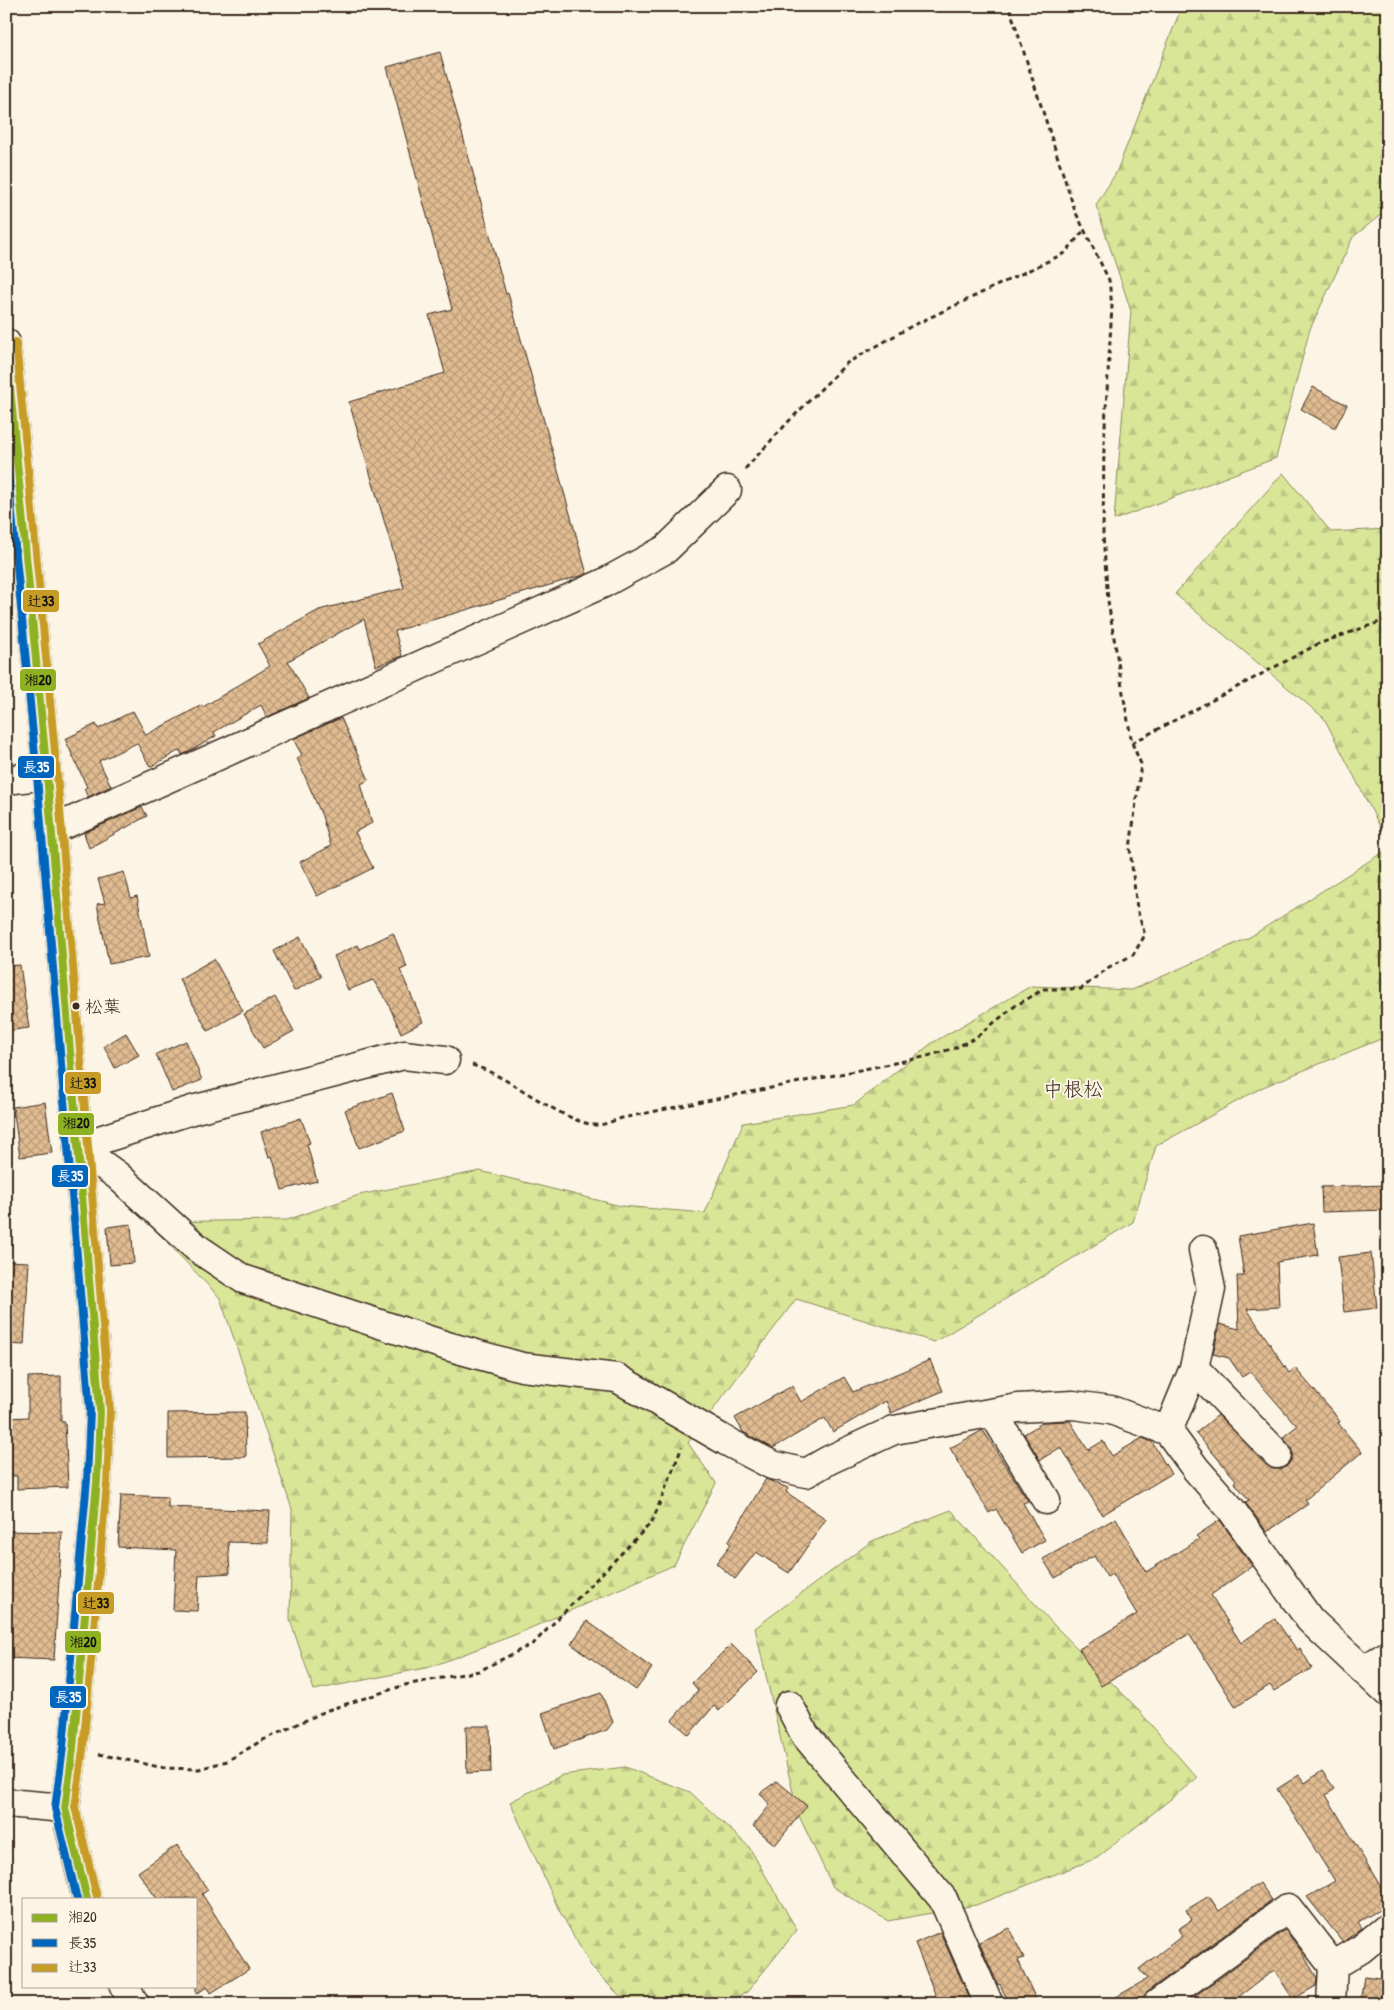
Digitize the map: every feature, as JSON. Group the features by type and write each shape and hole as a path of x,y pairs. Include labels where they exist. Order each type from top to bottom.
{"street":[{"path":"6,343 52,830 100,1411 97,1480 73,1749 65,1808 87,1898"},
{"path":"52,830 604,584 666,549 726,490"},
{"path":"6,780 47,775"},
{"path":"78,1147 192,1110 404,1055 445,1060"},
{"path":"78,1147 118,1176 197,1248 243,1279 447,1346 522,1367 617,1378 772,1465 806,1473 829,1460 894,1430 1018,1408 1073,1405 1110,1410 1168,1431 1196,1469 1231,1508 1310,1620 1388,1693"},
{"path":"1168,1431 1194,1368 1211,1289 1203,1250"},
{"path":"1194,1368 1277,1454"},
{"path":"993,1413 1046,1500"},
{"path":"1362,1670 1388,1655"},
{"path":"789,1705 805,1735 943,1899 989,2004"},
{"path":"6,1803 65,1808"},
{"path":"1157,2004 1288,1908 1333,1966 1331,2004"},
{"path":"1333,1966 1361,1949 1388,1928"},
{"path":"125,1988 135,2004"}],"path":[{"path":"445,1060 483,1069 571,1117 597,1125 622,1118 682,1107 955,1048 975,1038 1015,1006 1044,989 1080,989 1109,967 1133,954 1145,934 1137,909 1130,849 1141,764 1132,743 1108,601 1103,535 1104,443 1112,306 1109,280 1075,211 1009,6"},
{"path":"726,490 789,421 847,363 910,327 1065,254 1085,229"},
{"path":"1132,743 1318,644 1388,619"},
{"path":"73,1749 164,1768 199,1769 227,1761 261,1742 328,1710 405,1685 479,1671 534,1643 652,1522 692,1421"}],"green space":[{"path":"1182,6 1388,6 1388,209 1353,237 1310,329 1276,458 1114,520 1131,311 1096,205 1116,173"},
{"path":"1283,473 1331,532 1388,529 1388,842 1324,718 1175,594"},
{"path":"1388,849 1388,1036 1263,1087 1156,1146 1133,1222 934,1342 796,1299 688,1443 716,1483 674,1565 517,1634 430,1667 314,1690 290,1620 292,1509 220,1298 148,1222 287,1220 359,1195 480,1171 621,1206 705,1213 743,1123 854,1105 932,1043 1031,986 1132,990 1250,937"},
{"path":"951,1510 1053,1624 1134,1705 1197,1778 1097,1858 976,1905 888,1921 833,1887 798,1814 755,1628 872,1541"},
{"path":"625,1767 690,1792 749,1847 797,1930 747,1992 721,2004 628,2004 592,1968 559,1910 510,1802 562,1775"}],"building":[{"path":"440,52 506,294 508,293 587,574 395,631 402,656 376,666 364,619 288,661 309,698 267,717 261,705 214,732 216,736 192,750 182,755 180,750 150,767 137,743 99,761 111,786 88,797 84,789 87,787 65,739 96,724 98,729 133,711 146,735 202,705 203,707 270,666 258,644 319,610 404,588 349,402 445,373 429,315 452,309 387,67"},
{"path":"1313,387 1347,405 1335,428 1301,409"},
{"path":"341,718 369,780 361,784 372,823 355,832 373,868 317,896 300,862 331,846 322,816 297,758 302,755 293,739"},
{"path":"142,807 147,816 89,848 84,833"},
{"path":"124,872 131,898 137,896 149,957 109,964 97,904 105,903 98,879"},
{"path":"393,933 407,967 400,970 423,1022 401,1033 388,1003 373,980 348,990 334,956 358,945 360,949"},
{"path":"300,937 321,977 294,991 274,951"},
{"path":"214,959 243,1011 208,1031 179,979"},
{"path":"20,965 29,1028 6,1031 6,966"},
{"path":"275,997 294,1031 263,1048 244,1014"},
{"path":"126,1033 139,1055 115,1068 104,1046"},
{"path":"186,1041 202,1080 172,1092 156,1054"},
{"path":"392,1093 405,1131 359,1148 345,1110"},
{"path":"45,1102 52,1153 20,1157 13,1107"},
{"path":"301,1118 310,1143 307,1144 317,1181 282,1190 272,1156 269,1157 261,1132"},
{"path":"1388,1185 1388,1210 1322,1212 1321,1187"},
{"path":"1313,1223 1318,1255 1277,1262 1279,1307 1247,1309 1289,1373 1295,1368 1333,1412 1340,1422 1338,1423 1362,1452 1305,1500 1308,1504 1267,1532 1245,1502 1249,1500 1234,1482 1236,1480 1196,1433 1218,1415 1272,1469 1281,1469 1287,1466 1292,1459 1292,1450 1283,1437 1297,1426 1250,1372 1242,1377 1229,1358 1213,1354 1220,1324 1239,1329 1237,1276 1244,1276 1238,1236"},
{"path":"131,1224 134,1263 110,1265 107,1227"},
{"path":"1371,1253 1377,1308 1344,1312 1338,1257"},
{"path":"6,1261 29,1262 24,1345 6,1344"},
{"path":"930,1360 943,1391 891,1413 886,1401 833,1432 825,1418 773,1448 743,1432 735,1418 792,1386 801,1402 844,1377 853,1392"},
{"path":"61,1376 61,1422 65,1422 68,1487 17,1489 17,1476 6,1476 6,1418 28,1417 28,1377"},
{"path":"245,1412 246,1457 168,1458 168,1413"},
{"path":"1070,1421 1088,1450 1103,1441 1112,1456 1142,1438 1152,1442 1171,1474 1102,1515 1061,1447 1040,1460 1024,1434 1044,1422"},
{"path":"983,1430 1028,1501 1023,1503 1045,1540 1022,1553 996,1509 989,1513 950,1448"},
{"path":"766,1479 788,1488 786,1492 826,1519 789,1573 756,1552 735,1579 716,1563 731,1544 728,1542"},
{"path":"121,1495 168,1497 168,1507 270,1511 268,1543 228,1542 230,1573 199,1575 197,1611 173,1610 176,1550 118,1547"},
{"path":"1116,1518 1146,1572 1199,1539 1196,1536 1220,1520 1252,1566 1211,1595 1241,1643 1275,1619 1297,1650 1300,1648 1312,1668 1274,1691 1270,1685 1236,1707 1189,1634 1101,1686 1079,1649 1137,1614 1112,1574 1107,1577 1094,1556 1055,1578 1043,1559"},
{"path":"6,1531 62,1532 54,1660 6,1658"},
{"path":"587,1621 652,1668 636,1690 571,1644"},
{"path":"731,1644 758,1672 719,1711 714,1706 689,1735 672,1720 698,1690 692,1683"},
{"path":"601,1693 613,1722 607,1730 554,1749 542,1713"},
{"path":"466,1726 490,1726 491,1772 467,1773"},
{"path":"1322,1771 1335,1789 1326,1795 1388,1899 1388,1905 1358,1922 1362,1928 1343,1942 1307,1897 1335,1881 1277,1789 1299,1775 1305,1783"},
{"path":"777,1781 807,1806 775,1845 753,1826 770,1805 760,1793"},
{"path":"177,1845 208,1890 202,1894 249,1969 211,1993 207,1987 196,1994 196,1988 198,1988 198,1898 156,1898 138,1872"},
{"path":"1260,1883 1272,1900 1148,1991 1142,2004 1104,2004 1147,1979 1139,1969 1182,1936 1178,1929 1192,1920 1186,1910 1209,1896 1219,1911"},
{"path":"1009,1928 1024,1958 1018,1960 1038,2004 1009,2004 1000,1984 998,1985 979,1942"},
{"path":"1285,1930 1300,1949 1317,1978 1316,1986 1293,1999 1274,1970 1229,2004 1184,2004"},
{"path":"940,1932 969,1997 954,2004 939,2004 915,1943"},
{"path":"1364,1976 1388,1979 1388,2004 1360,2004"}],"transit line":[{"name":"辻33","path":"16,342 57,774 110,1410 107,1482 83,1750 75,1807 97,1897"},
{"name":"湘20","path":"6,346 47,775 100,1411 97,1481 73,1749 65,1808 87,1898"},
{"name":"長35","path":"6,451 37,776 90,1411 87,1480 63,1748 55,1808 77,1898"}],"place":[{"name":"松葉","path":"76,1006"}],"district":[{"name":"中根松","path":"1073,1089"}]}
